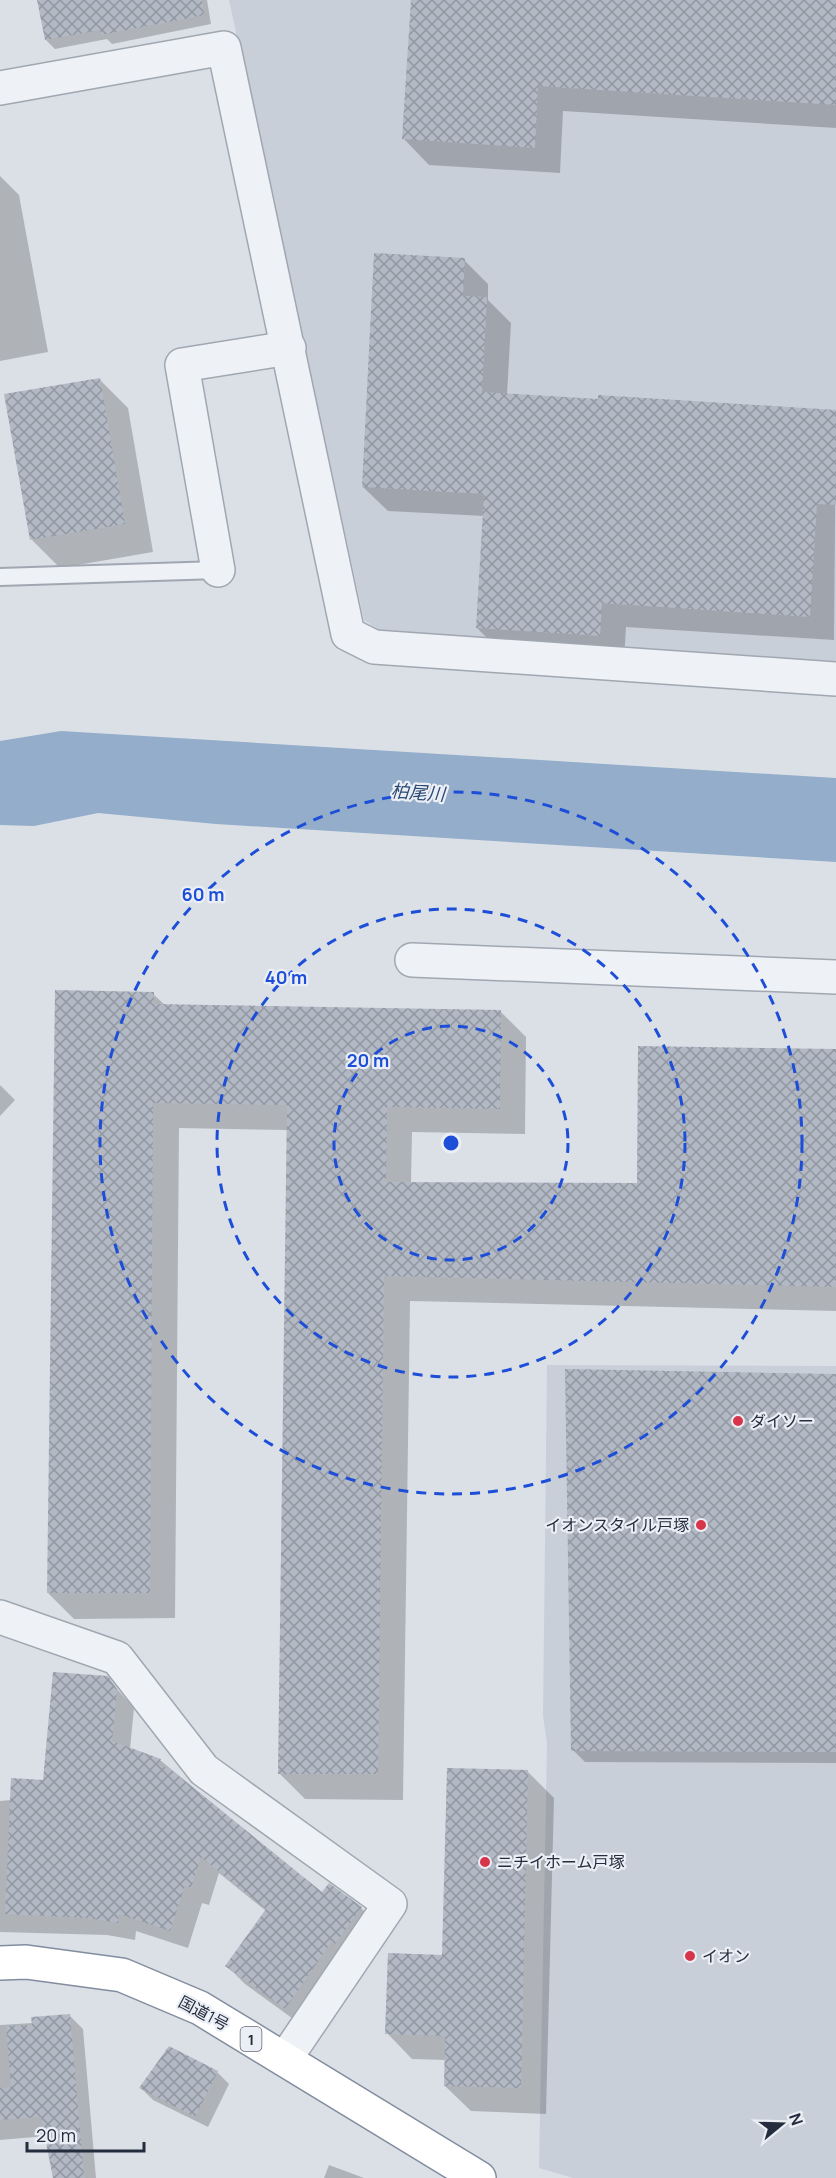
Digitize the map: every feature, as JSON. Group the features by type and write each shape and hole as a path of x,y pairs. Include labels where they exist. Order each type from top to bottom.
{"highway":[{"name":"国道1号","path":"0,1963 26,1962 122,1976 200,2008 479,2178"}],"street":[{"path":"0,88 224,48 348,634 374,647 836,679"},
{"path":"218,570 182,365 289,348"},
{"path":"412,960 836,977"},
{"path":"0,1617 117,1658 204,1770 390,1904 285,2059"}],"lane":[{"path":"0,577 218,570"}],"shaded area":[{"path":"229,0 836,0 836,664 379,630 364,620"},
{"name":"イオン","path":"547,1365 836,1366 836,2178 573,2178 539,2168 547,1743 543,1716"}],"water":[{"name":"柏尾川","path":"61,731 836,778 836,862 216,824 98,813 34,826 0,825 0,741"}],"building":[{"path":"37,0 202,0 204,15 101,35 100,30 45,40"},
{"path":"411,0 836,0 836,105 538,86 535,148 402,139"},
{"path":"374,253 465,258 463,296 487,297 482,392 598,399 598,395 836,410 836,505 817,504 810,617 602,603 600,636 476,628 484,494 362,487"},
{"path":"100,378 125,524 30,540 4,394"},
{"path":"55,990 154,992 154,1004 501,1010 500,1109 387,1107 386,1182 637,1183 638,1046 836,1049 836,1287 384,1276 378,1774 278,1774 287,1105 153,1103 150,1593 47,1593"},
{"name":"イオンスタイル戸塚","path":"565,1369 836,1374 836,1752 571,1751"},
{"path":"53,1672 108,1676 117,1689 112,1741 161,1759 158,1765 170,1769 322,1892 329,1883 362,1907 335,1944 332,1941 285,2009 225,1966 266,1909 201,1857 191,1888 185,1886 170,1931 119,1914 118,1923 88,1918 5,1914 11,1778 43,1780"},
{"name":"ニチイホーム戸塚","path":"447,1768 528,1770 521,2088 444,2086 445,2036 385,2034 388,1953 442,1955"},
{"path":"70,2014 84,2178 53,2178 41,2117 0,2120 0,2088 11,2087 6,2026 32,2025 31,2017"},
{"path":"169,2046 218,2071 195,2117 139,2088"}],"place":[{"name":"ダイソー","path":"738,1421"},
{"name":"イオンスタイル戸塚","path":"701,1525"},
{"name":"ニチイホーム戸塚","path":"485,1862"},
{"name":"イオン","path":"690,1956"}]}
